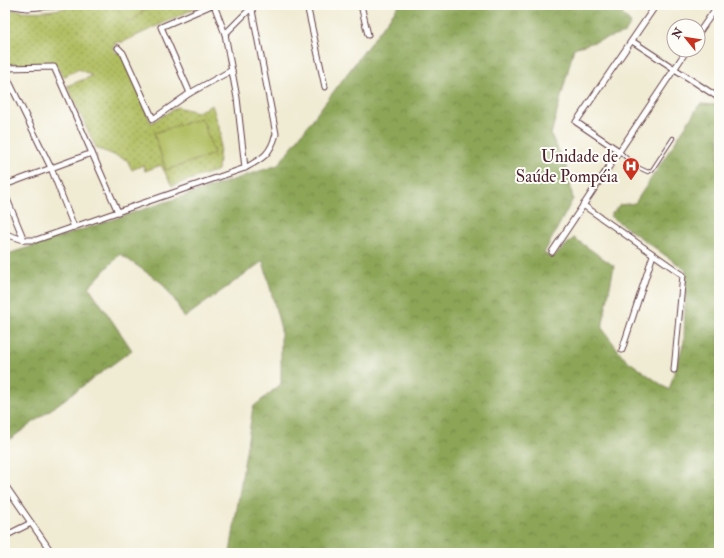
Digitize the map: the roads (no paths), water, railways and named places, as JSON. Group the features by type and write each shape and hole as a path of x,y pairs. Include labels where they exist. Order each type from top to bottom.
{"street":[{"path":"6,5 27,8 65,5"},
{"path":"190,93 161,27 213,5 226,34 237,98 245,168"},
{"path":"308,5 325,87"},
{"path":"362,5 368,34"},
{"path":"619,151 576,122 656,5"},
{"path":"706,22 718,5"},
{"path":"226,34 252,6"},
{"path":"5,234 24,240 36,240 245,168 266,156 272,147 276,134 252,6"},
{"path":"632,41 718,98"},
{"path":"118,48 123,53 153,119 190,93 232,70"},
{"path":"552,252 682,58"},
{"path":"5,68 54,67 118,212"},
{"path":"5,73 50,168 74,227"},
{"path":"5,185 92,153"},
{"path":"5,194 24,240"},
{"path":"583,206 683,275 674,370"},
{"path":"622,350 653,255"},
{"path":"5,485 52,553"},
{"path":"5,536 31,523"}],"lane":[{"path":"619,151 635,166 648,172 652,170 673,138"}],"place":[{"name":"Unidade de Saúde Pompéia","path":"631,181"}]}
